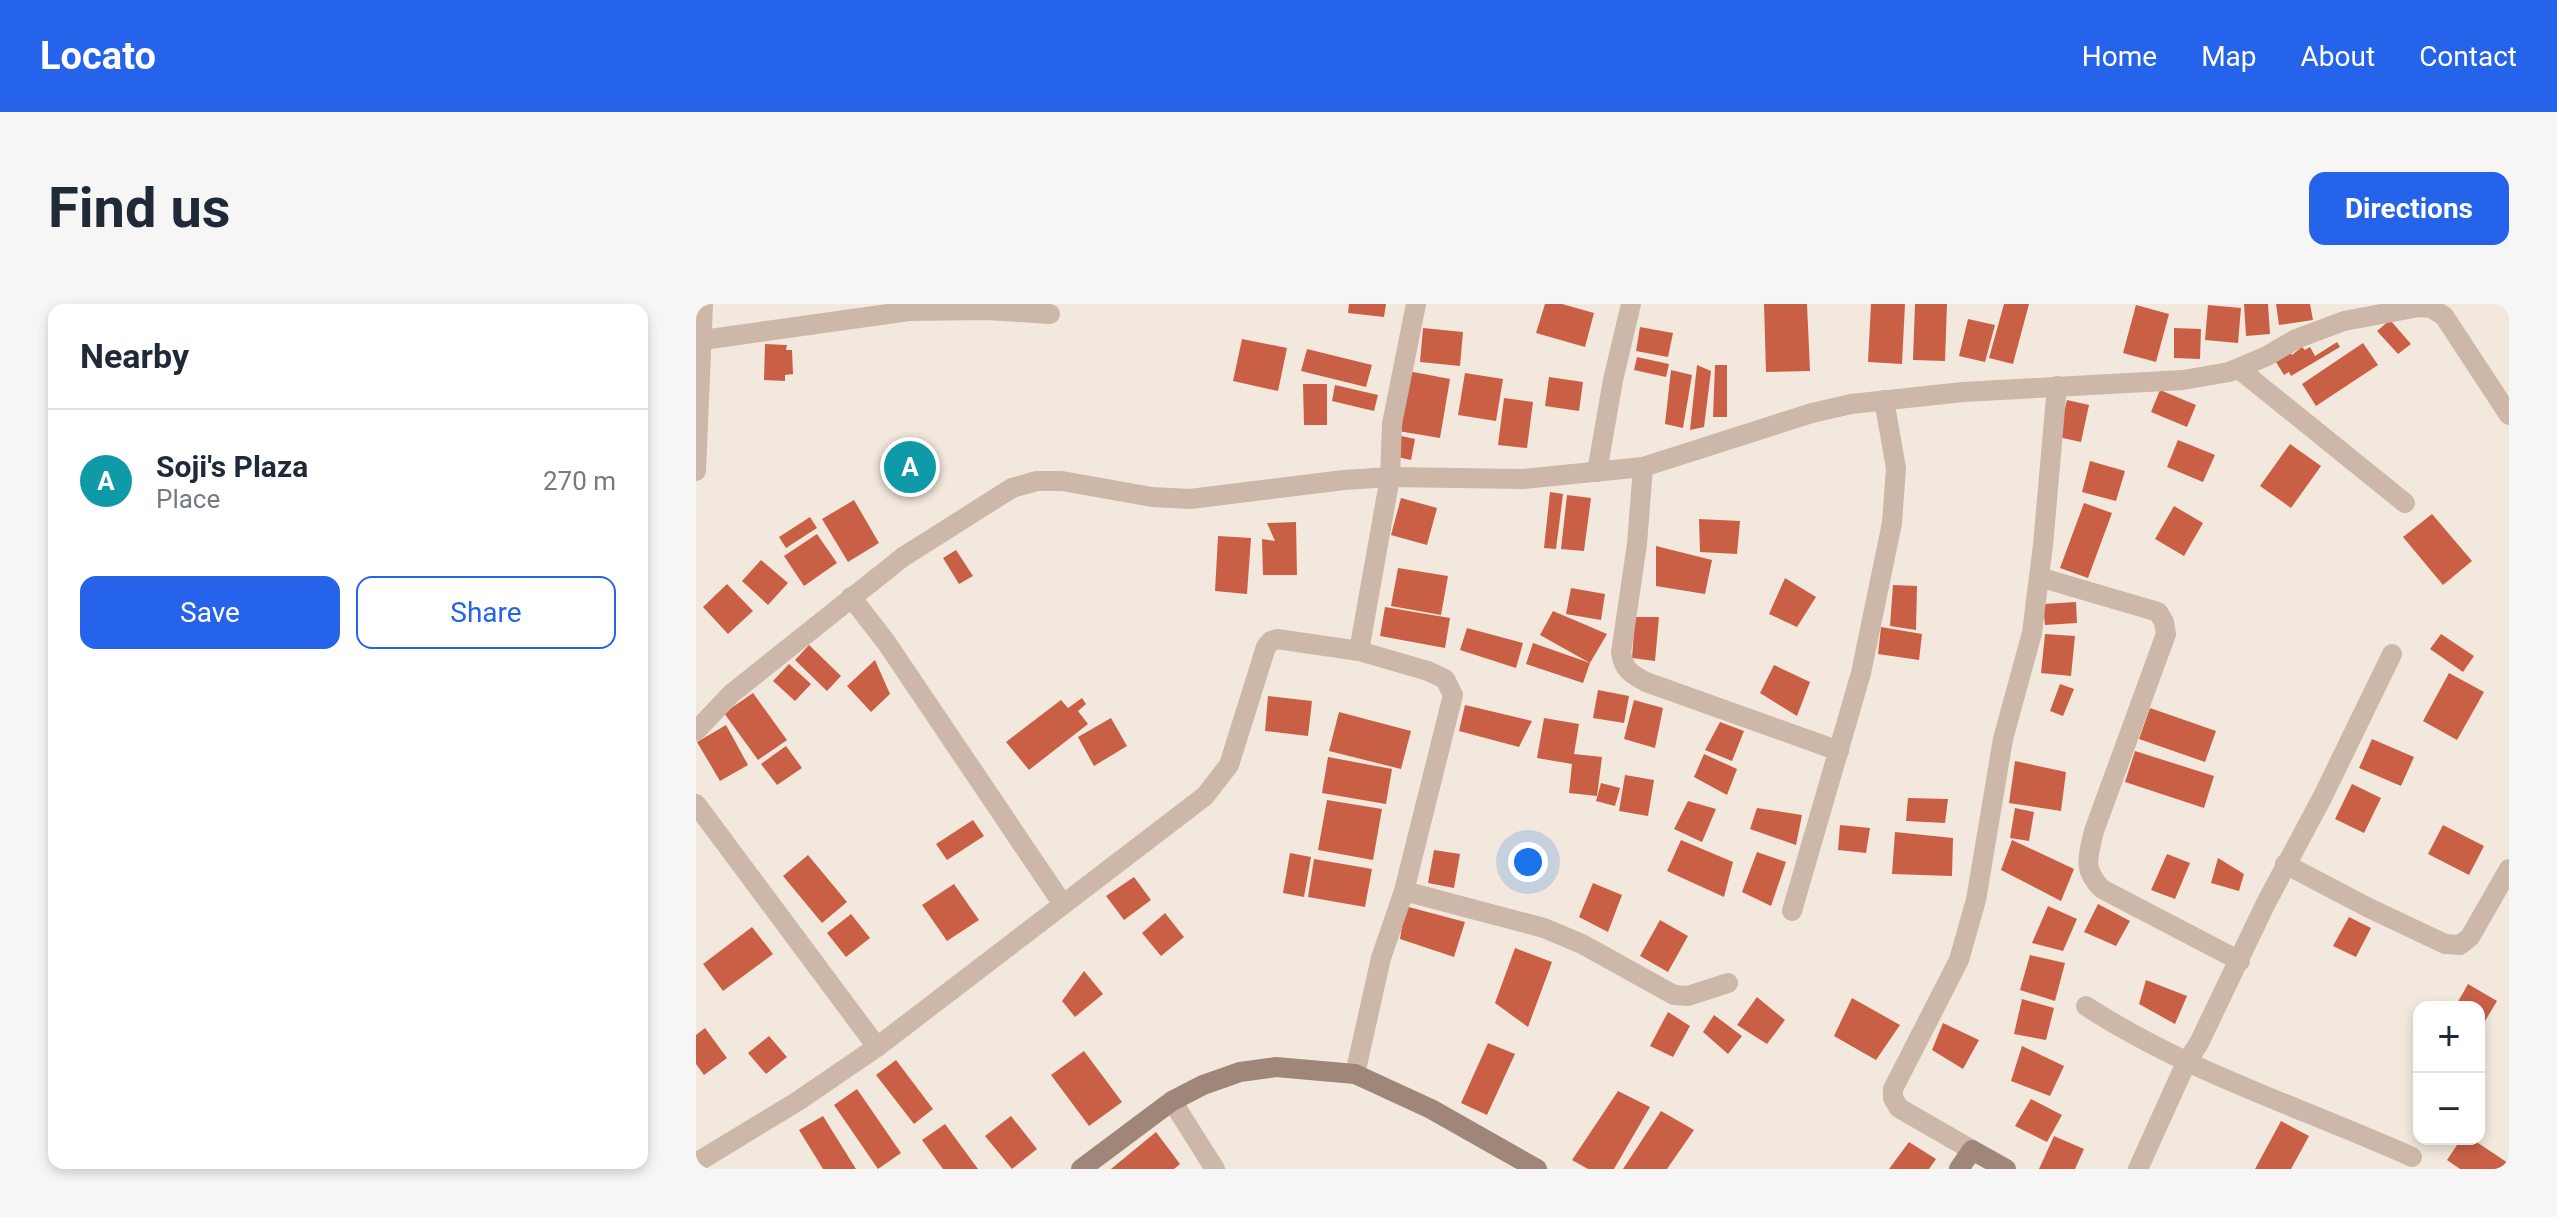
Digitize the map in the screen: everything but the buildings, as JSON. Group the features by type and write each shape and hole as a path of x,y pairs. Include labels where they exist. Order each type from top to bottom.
{"street":[{"path":"696,471 703,304"},
{"path":"1359,651 1390,477 1392,424 1416,304"},
{"path":"1597,472 1613,380 1631,304"},
{"path":"696,731 731,694 903,557 980,506 1012,488 1037,481 1062,481 1152,497 1190,499 1344,480 1390,477 1508,479 1643,467 1812,413 1884,400 2057,386 2183,380 2239,369 2296,339 2344,321 2405,309 2431,308 2444,316 2509,415"},
{"path":"703,340 909,311 987,310 1050,314"},
{"path":"2239,369 2405,503"},
{"path":"2006,1169 1899,1108 1893,1098 1893,1089 1959,960 1976,900 2003,739 2032,633 2057,386"},
{"path":"1792,911 1861,673 1892,523 1896,468 1884,400"},
{"path":"1643,467 1637,544 1621,653 1623,665 1628,672 1646,682 1839,751"},
{"path":"2039,577 2158,612 2164,622 2166,634 2094,831 2087,863 2092,879 2102,889 2240,961"},
{"path":"851,597 886,642 1062,903"},
{"path":"696,1163 798,1101 877,1047 1062,903 1191,808 1220,780 1229,765 1266,647 1277,639 1359,651 1428,671 1445,679 1453,695 1404,891 1381,958 1355,1074"},
{"path":"2138,1169 2186,1063 2199,1043 2285,864 2323,796 2392,654"},
{"path":"696,804 877,1047"},
{"path":"2285,864 2445,944 2460,945 2470,937 2509,869"},
{"path":"1404,891 1544,928 1582,944 1674,995 1688,996 1728,983"},
{"path":"2086,1006 2126,1032 2186,1063 2412,1157"},
{"path":"1081,1169 1172,1101 1203,1085 1240,1072 1276,1067 1355,1074 1431,1109 1537,1169"},
{"path":"1172,1101 1215,1169"},
{"path":"1959,1169 1972,1150"}],"place":[{"name":"Soji's Plaza","path":"910,467"}]}
